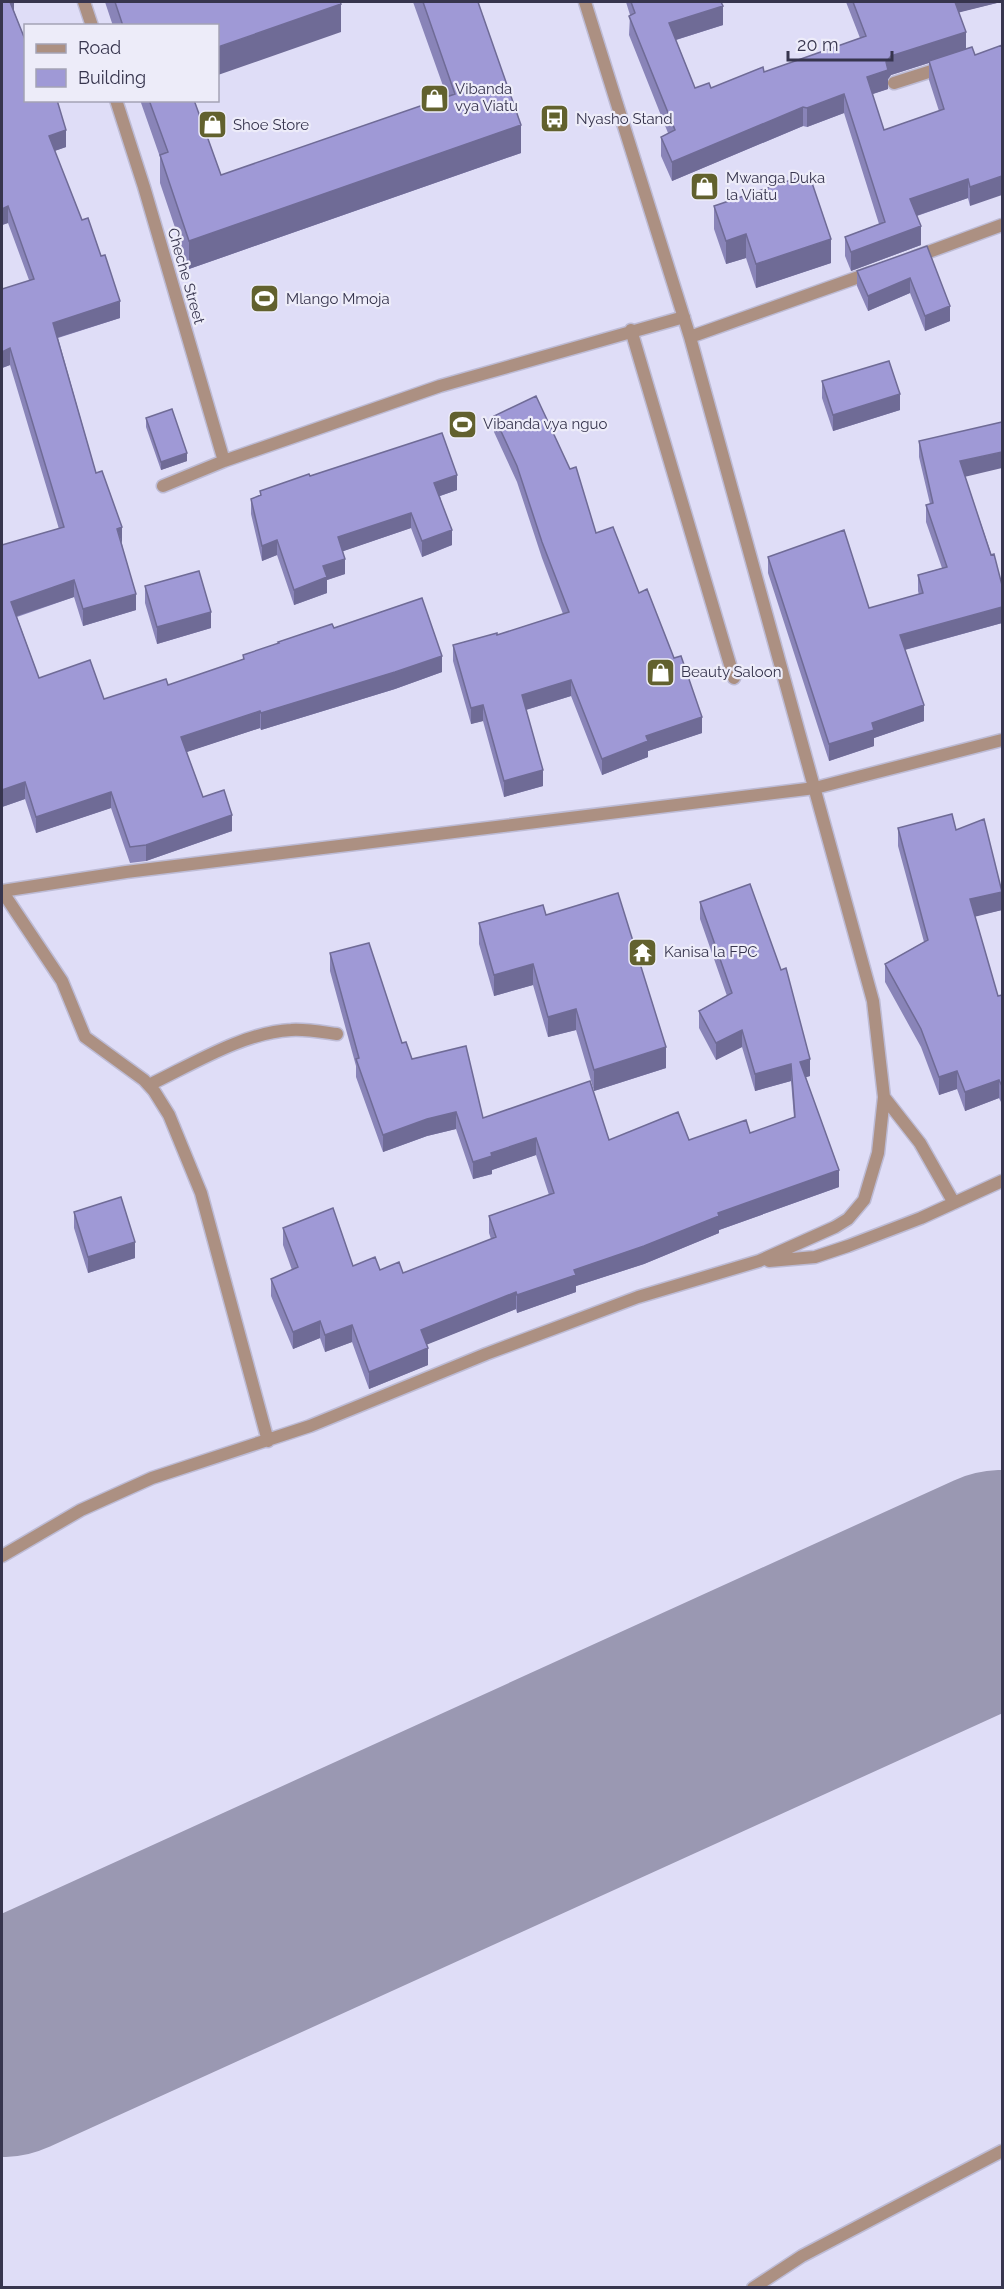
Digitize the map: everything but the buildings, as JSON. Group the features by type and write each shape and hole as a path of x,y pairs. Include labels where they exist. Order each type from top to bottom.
{"street":[{"path":"84,2 91,24"},
{"path":"2,1556 81,1510 152,1478 310,1426 486,1354 638,1297 759,1261 836,1227 848,1219 864,1200 878,1153 884,1097 873,1001 690,337 585,2"},
{"path":"894,83 956,64"},
{"name":"Cheche Street","path":"117,102 144,187 224,461"},
{"path":"900,262 1002,225"},
{"path":"690,337 878,270"},
{"path":"163,486 224,461 440,386 631,330 684,317"},
{"path":"631,330 734,678"},
{"path":"268,1441 201,1193 169,1115 149,1085 85,1037 62,981 2,891 126,873 814,788 1002,740"},
{"path":"149,1085 230,1047 253,1039 293,1030 337,1034"},
{"path":"884,1097 920,1143 954,1203"},
{"path":"759,1261 814,1257 848,1246 1002,1181"},
{"path":"753,2288 802,2256 1002,2151"}],"runway":[{"path":"2,2041 1002,1586"}],"place":[{"name":"Vibanda vya Viatu","path":"434,98"},
{"name":"Nyasho Stand","path":"555,119"},
{"name":"Shoe Store","path":"212,125"},
{"name":"Mwanga Duka la Viatu","path":"705,187"},
{"name":"Mlango Mmoja","path":"265,299"},
{"name":"Vibanda vya nguo","path":"462,424"},
{"name":"Beauty Saloon","path":"660,672"},
{"name":"Kanisa la FPC","path":"643,952"}]}
